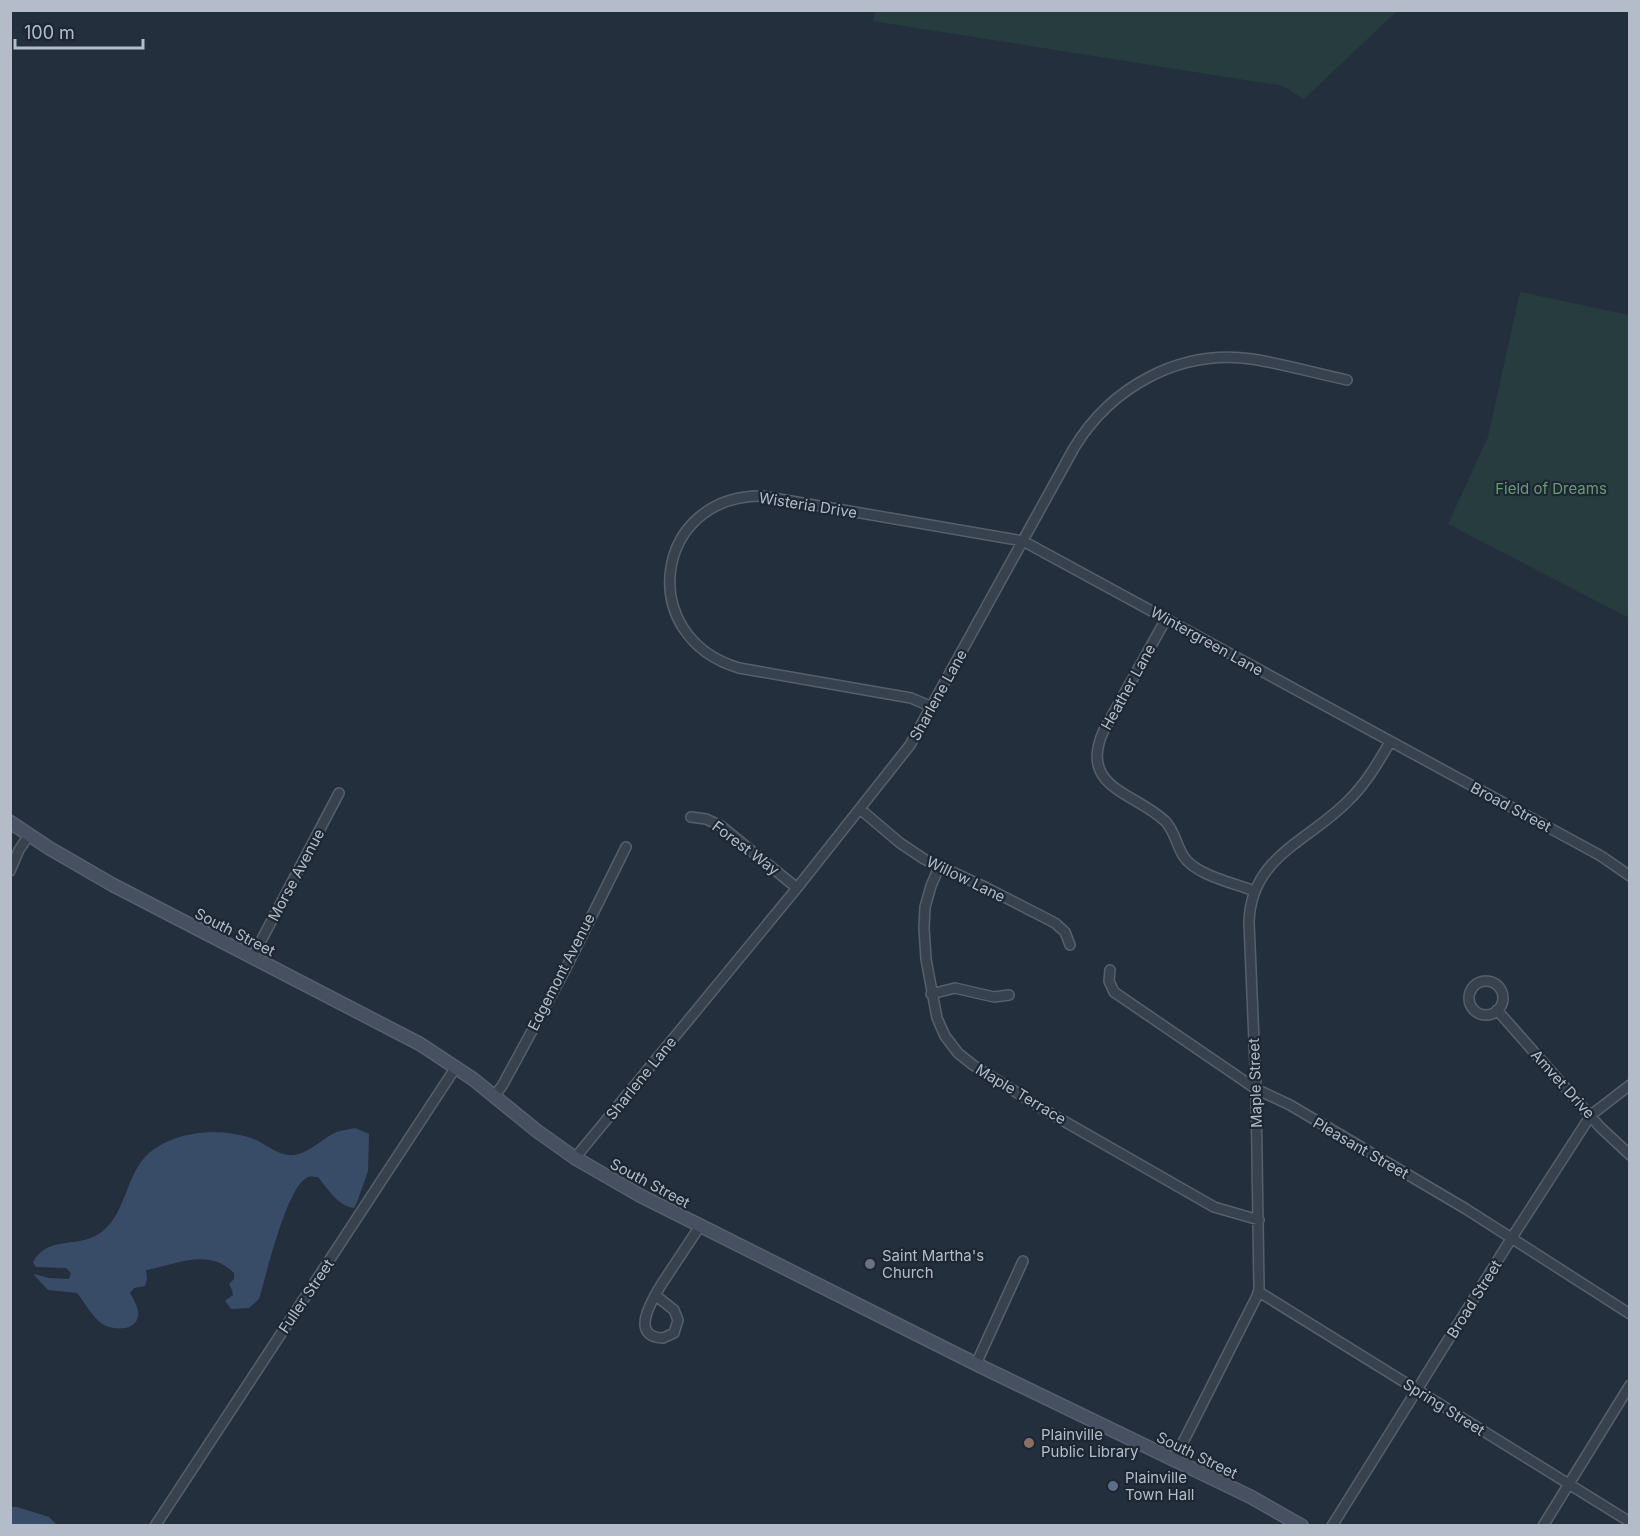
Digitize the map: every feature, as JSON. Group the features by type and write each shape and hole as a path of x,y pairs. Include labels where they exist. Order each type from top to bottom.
{"main road":[{"name":"South Street","path":"10,822 89,872 419,1043 456,1067 575,1158 641,1196 976,1364 1251,1497 1302,1526"}],"street":[{"name":"Sharlene Lane","path":"575,1158 902,757 932,708 1066,462 1089,425 1117,397 1155,374 1194,362 1241,358 1347,380"},
{"name":"Wisteria Drive","path":"932,708 911,698 739,668 711,657 688,636 674,610 669,579 681,539 695,521 712,509 731,500 751,496 1023,541"},
{"name":"Wintergreen Lane","path":"1023,541 1390,742"},
{"name":"Heather Lane","path":"1166,619 1103,732 1096,750 1098,768 1103,777 1117,790 1166,822 1185,857 1195,868 1254,891"},
{"name":"Broad Street","path":"1390,742 1601,856 1629,876"},
{"name":"Maple Street","path":"1174,1460 1259,1292 1250,901 1262,875 1277,858 1349,800 1368,778 1390,742"},
{"name":"Morse Avenue","path":"252,958 339,793"},
{"name":"Willow Lane","path":"860,809 900,843 939,867 987,888 1055,923 1065,932 1070,945"},
{"name":"Forest Way","path":"691,817 706,819 721,826 797,888"},
{"path":"10,871 29,834"},
{"name":"Edgemont Avenue","path":"494,1096 502,1086 564,972 626,847"},
{"name":"Maple Terrace","path":"939,867 927,896 924,918 926,960 937,1018 945,1036 958,1053 973,1065 1041,1107 1214,1207 1259,1220"},
{"name":"Pleasant Street","path":"1110,969 1109,981 1114,992 1256,1089 1290,1106 1466,1209 1629,1314"},
{"path":"931,994 963,989 994,997 1009,995"},
{"name":"Amvet Drive","path":"1497,1011 1629,1155"},
{"name":"Fuller Street","path":"155,1526 456,1067"},
{"name":"Broad Street","path":"1332,1526 1511,1239 1592,1115 1629,1085"},
{"path":"655,1295 674,1310 678,1323 674,1333 663,1338 652,1336 647,1331 645,1320 655,1295 700,1226"},
{"path":"976,1364 1023,1261"},
{"name":"Spring Street","path":"1259,1292 1629,1522"},
{"path":"1543,1526 1629,1384"}],"green space":[{"path":"876,10 1397,11 1304,99 1283,86 873,21"},
{"name":"Field of Dreams","path":"1520,292 1629,315 1629,618 1448,524 1488,437"}],"water":[{"path":"355,1128 369,1134 368,1171 354,1208 338,1200 318,1177 308,1177 300,1184 285,1213 259,1299 249,1308 231,1309 225,1301 233,1295 229,1284 234,1279 234,1273 224,1265 203,1259 146,1270 145,1286 134,1288 130,1293 135,1302 138,1318 135,1323 125,1328 106,1326 92,1313 77,1293 48,1290 34,1275 69,1279 71,1273 66,1268 36,1267 33,1262 47,1248 85,1240 104,1230 117,1213 140,1163 157,1147 169,1141 196,1133 225,1133 251,1138 277,1152 293,1155 305,1152 337,1132"},
{"path":"11,1507 49,1517 57,1525 11,1525"}],"place":[{"name":"Saint Martha's Church","path":"870,1264"},
{"name":"Plainville Public Library","path":"1029,1443"},
{"name":"Plainville Town Hall","path":"1113,1486"}]}
